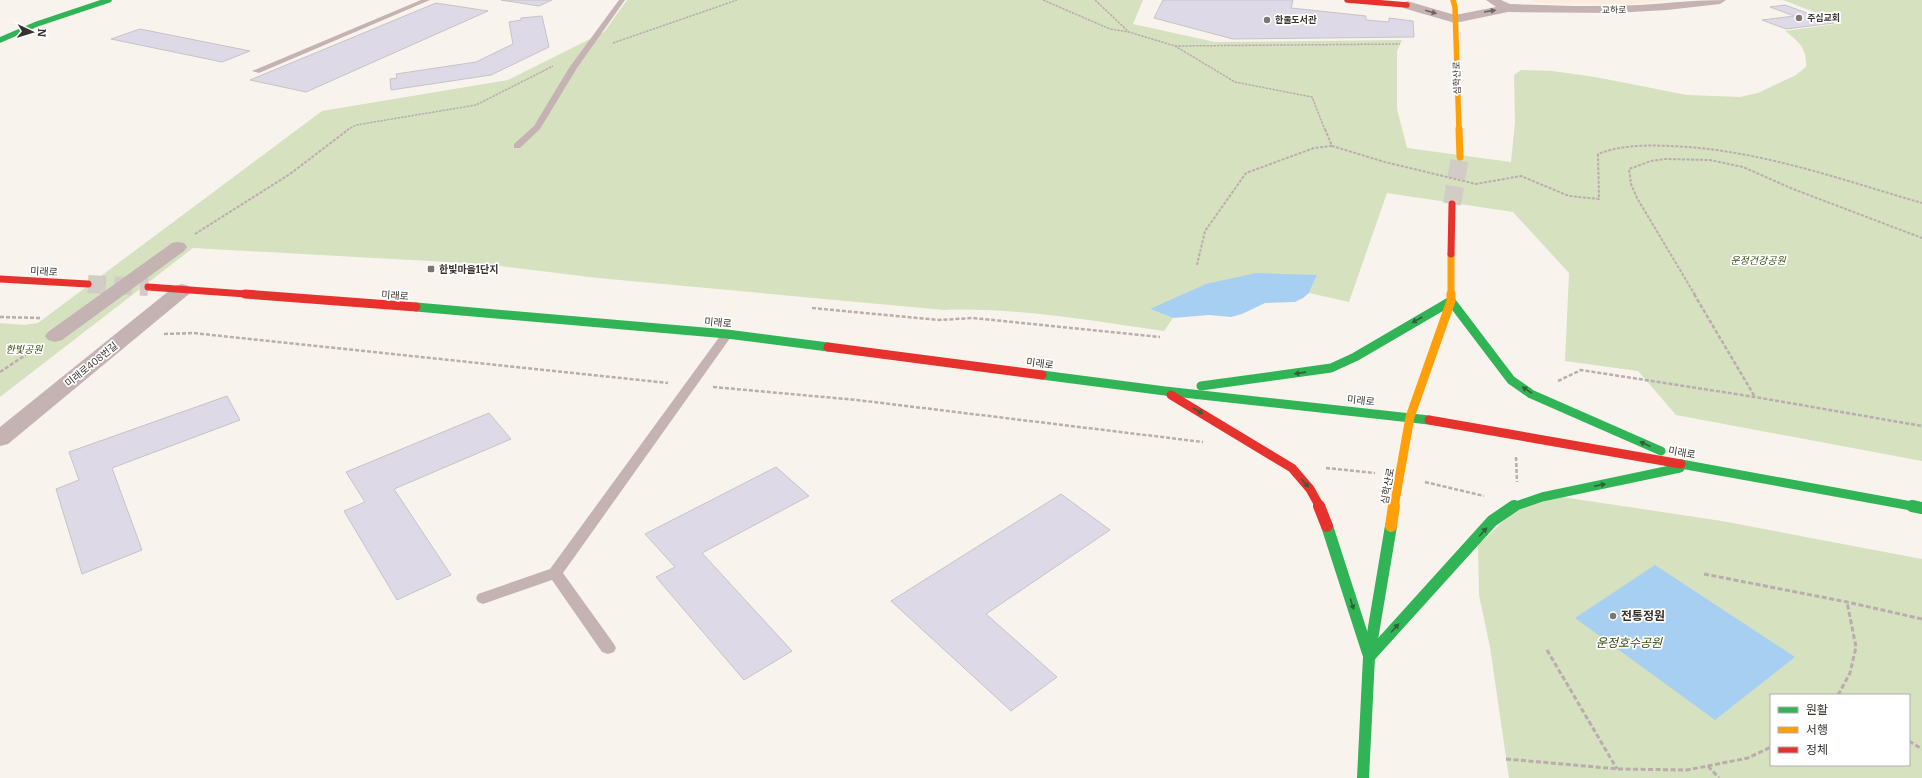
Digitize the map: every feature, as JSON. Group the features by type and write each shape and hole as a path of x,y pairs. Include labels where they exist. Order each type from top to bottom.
{"street":[{"path":"0,40 37,24 109,0"},
{"path":"1347,0 1412,3 1455,19 1508,8"},
{"name":"심학산로","path":"1453,0 1460,157"},
{"path":"1492,0 1508,8"},
{"name":"교하로","path":"1508,8 1636,10 1720,0"},
{"path":"15,23 37,24"},
{"name":"심학산로","path":"1363,778 1369,657 1410,417 1451,301 1452,204"},
{"path":"55,336 178,247"},
{"name":"미래로","path":"0,279 88,284"},
{"name":"미래로","path":"148,288 459,311 727,334 1165,391 1410,417 1693,466 1922,508"},
{"name":"미래로408번길","path":"0,439 182,290"},
{"path":"1165,391 1331,368 1355,357 1451,301 1507,375 1531,394 1693,466"},
{"path":"1165,391 1292,468 1310,489 1322,511 1369,657"},
{"path":"1369,657 1492,521 1518,505 1542,497 1693,466"}],"lane":[{"path":"256,71 427,0"},
{"path":"517,146 537,127 584,53 622,0"},
{"path":"483,598 555,572 727,334"},
{"path":"555,572 608,648"}],"path":[{"path":"178,247 213,221 292,172 341,132 356,125 476,105 538,72 584,53 737,0"},
{"path":"1043,0 1110,29 1129,32 1175,46 1235,82 1312,97 1332,146"},
{"path":"1095,0 1129,32"},
{"path":"1175,46 1400,44"},
{"path":"1197,265 1205,231 1246,172 1314,148 1332,146 1385,162 1476,184 1521,176 1569,196 1599,199 1598,154 1611,148 1643,145 1686,144 1757,156 1922,204"},
{"path":"1755,397 1637,198 1631,184 1629,168 1664,158 1710,160 1743,167 1793,189 1922,238"},
{"path":"812,308 939,320 973,318 1160,337"},
{"path":"128,333 192,333 690,385 857,400 1052,422 1201,441 1208,444"},
{"path":"0,372 55,336"},
{"path":"1531,394 1581,370 1755,397 1922,426"},
{"path":"1324,468 1400,476 1518,505 1516,435"},
{"path":"1704,574 1847,602 1922,619"},
{"path":"1839,694 1850,673 1856,647 1847,602"},
{"path":"1547,650 1618,769"},
{"path":"1910,742 1922,749"},
{"path":"1506,759 1618,769 1687,770 1748,758 1770,747"},
{"path":"1708,766 1719,778"}],"shaded area":[{"path":"1531,0 1670,0 1628,4 1565,4 1533,2"}],"green space":[{"name":"운정건강공원","path":"627,0 1143,0 1133,24 1215,42 1402,40 1397,51 1397,109 1407,148 1511,162 1515,122 1514,75 1521,70 1552,71 1595,77 1687,95 1740,97 1758,93 1796,75 1806,67 1805,55 1801,46 1785,31 1843,23 1783,0 1922,0 1922,461 1676,415 1638,371 1565,361 1569,273 1513,212 1387,193 1349,302 1309,293 1317,275 1150,309 1173,318 1164,331 1082,319 1026,313 944,310 598,278 484,264 193,248 0,397 0,323 24,325 38,323 322,111 508,80 604,32"},
{"name":"운정호수공원","path":"1562,497 1722,521 1922,559 1922,778 1509,778 1490,647 1479,595 1478,545 1520,506"}],"water":[{"path":"1256,273 1317,275 1309,293 1295,302 1265,303 1242,314 1231,317 1209,315 1173,318 1150,309 1206,284"},
{"path":"1655,565 1795,657 1715,720 1575,618"}],"building":[{"path":"501,0 552,0 539,6"},
{"name":"한울도서관","path":"1163,0 1293,0 1291,8 1366,16 1366,20 1389,22 1389,18 1413,21 1414,37 1233,39 1154,18"},
{"path":"436,3 488,11 306,92 250,80"},
{"name":"주심교회","path":"1785,5 1834,23 1786,29 1762,20 1794,16 1770,7"},
{"path":"542,16 549,47 491,75 391,90 390,79 397,78 396,74 476,62 513,44 509,22 521,20 521,18"},
{"path":"140,29 250,51 222,62 111,39"},
{"path":"227,396 240,420 112,468 142,550 82,574 56,489 79,480 69,452"},
{"path":"489,413 511,439 394,489 451,575 397,600 344,511 365,502 346,472"},
{"path":"776,467 809,496 702,553 792,651 744,680 656,577 675,567 645,534"},
{"path":"1061,494 1110,530 986,614 1057,677 1011,711 891,601"}],"tunnel":[{"path":"1452,204 1460,157"},
{"path":"88,284 148,287"}],"traffic: fast":[{"path":"0,40 37,24 109,0"},
{"path":"1451,301 1511,380 1531,394 1661,451"},
{"path":"1201,386 1331,368 1355,357 1451,301"},
{"path":"416,307 727,334 828,347"},
{"path":"1042,375 1165,391 1429,420"},
{"path":"1681,464 1922,508"},
{"path":"1369,657 1492,521 1516,505 1542,497 1680,468"},
{"path":"1327,526 1368,653"},
{"path":"1363,778 1369,657 1391,526"}],"traffic: slow":[{"path":"1453,0 1455,7 1460,157"},
{"path":"1391,526 1410,417 1451,301 1451,254"}],"traffic: jam":[{"path":"1347,0 1407,5"},
{"path":"1451,254 1452,204"},
{"path":"0,279 88,284"},
{"path":"148,287 416,307"},
{"path":"828,347 1042,375"},
{"path":"1171,395 1292,468 1310,489 1322,511 1327,526"},
{"path":"1429,420 1681,464"}],"place":[{"name":"주심교회","path":"1799,18"},
{"name":"한울도서관","path":"1267,20"},
{"name":"한빛마을1단지","path":"431,269"},
{"name":"전통정원","path":"1613,616"}],"park label":[{"name":"한빛공원","path":"24,349"}]}
